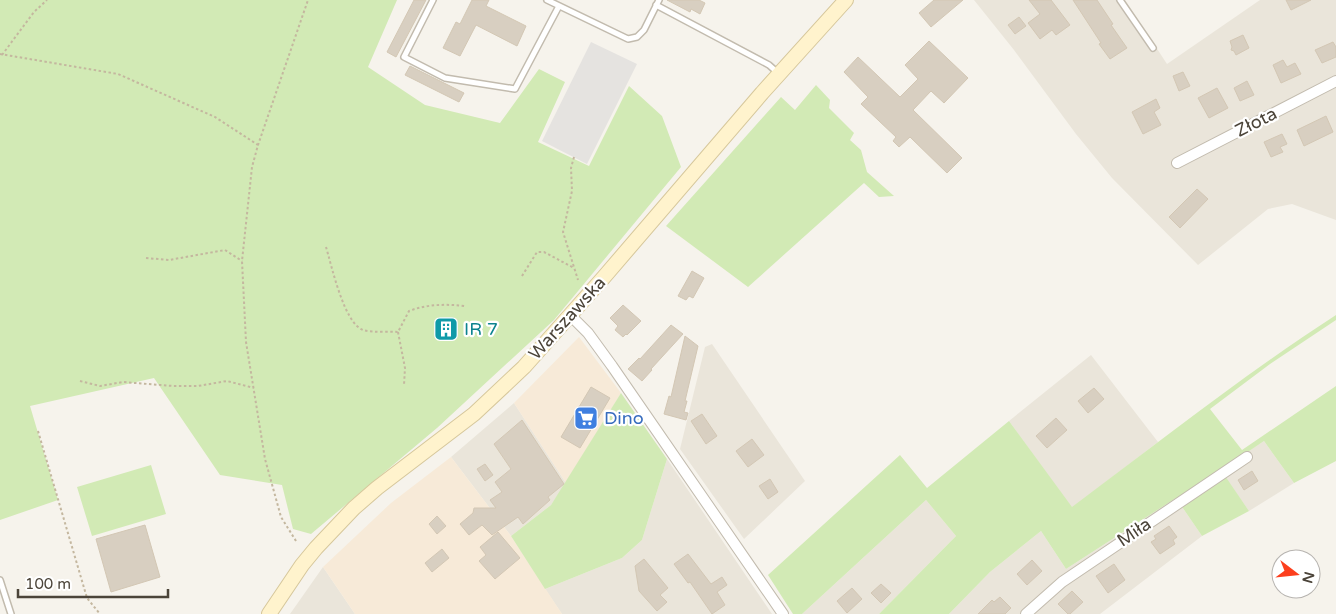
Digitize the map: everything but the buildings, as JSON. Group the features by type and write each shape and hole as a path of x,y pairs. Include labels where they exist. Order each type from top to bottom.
{"main road":[{"name":"Warszawska","path":"269,614 302,565 338,524 377,488 451,432 498,393 524,367 779,74 846,0"}],"street":[{"name":"Złota","path":"1177,163 1336,81"},
{"path":"570,316 588,333 612,366 783,614"},
{"name":"Miła","path":"1026,614 1062,582 1247,457"}],"lane":[{"path":"433,0 404,57 445,78 515,89 559,6"},
{"path":"547,0 628,39 638,37 644,30 657,3 769,65 779,74"},
{"path":"1120,0 1153,48"},
{"path":"0,580 11,614"}],"path":[{"path":"47,0 34,12 1,55 118,74 216,117 258,145"},
{"path":"296,541 281,517 265,459 246,342 242,261 252,167 308,0"},
{"path":"574,157 571,168 572,191 563,232 578,280"},
{"path":"326,247 348,313 357,327 365,331 398,332"},
{"path":"146,258 169,260 225,250 242,261"},
{"path":"522,276 537,252 544,252 574,268"},
{"path":"404,385 406,368 398,332 409,311 421,306 465,306"},
{"path":"80,381 100,386 123,382 198,386 227,381 254,388"},
{"path":"38,430 87,598 100,614"}],"shaded area":[{"path":"974,0 1125,0 1167,64 1260,0 1336,0 1336,220 1292,204 1268,209 1198,265 1112,178"},
{"path":"591,42 637,64 587,164 542,141"},
{"path":"579,337 621,393 566,483 514,403"},
{"path":"712,344 805,481 744,539 680,449 705,347"},
{"path":"1091,355 1158,442 1072,508 1009,421"},
{"path":"514,403 566,483 551,505 511,536 451,457"},
{"path":"1264,441 1294,483 1249,511 1220,470"},
{"path":"451,457 511,536 562,614 355,614 323,567 391,503"},
{"path":"667,459 772,614 562,614 545,589 622,558 642,540"},
{"path":"1176,498 1202,536 1100,614 949,614 990,572 1041,531 1066,569"},
{"path":"926,500 956,536 879,614 802,614"},
{"path":"323,567 355,614 290,614"}],"green space":[{"path":"0,0 397,0 368,67 425,105 500,123 539,69 565,82 538,142 589,166 629,86 662,116 681,167 554,320 437,428 311,534 293,529 282,485 220,475 154,378 30,406 58,500 0,520"},
{"path":"816,85 830,100 829,108 854,133 850,140 861,150 867,172 894,196 879,197 864,183 748,287 666,226 781,97 795,110"},
{"path":"1336,315 1336,320 1270,364 1210,409 1242,450 1336,386 1336,461 1294,483 1264,441 1221,470 1249,511 1202,536 1176,498 1066,569 1041,531 990,572 949,614 879,614 956,536 926,500 802,614 793,614 768,575 900,455 927,488 1009,421 1072,507 1235,385"},
{"path":"621,393 667,459 642,540 622,558 545,589 511,536 551,505"},
{"path":"151,465 166,514 92,536 77,487"}],"place":[{"name":"IR 7","path":"446,329"},
{"name":"Dino","path":"586,418"}]}
